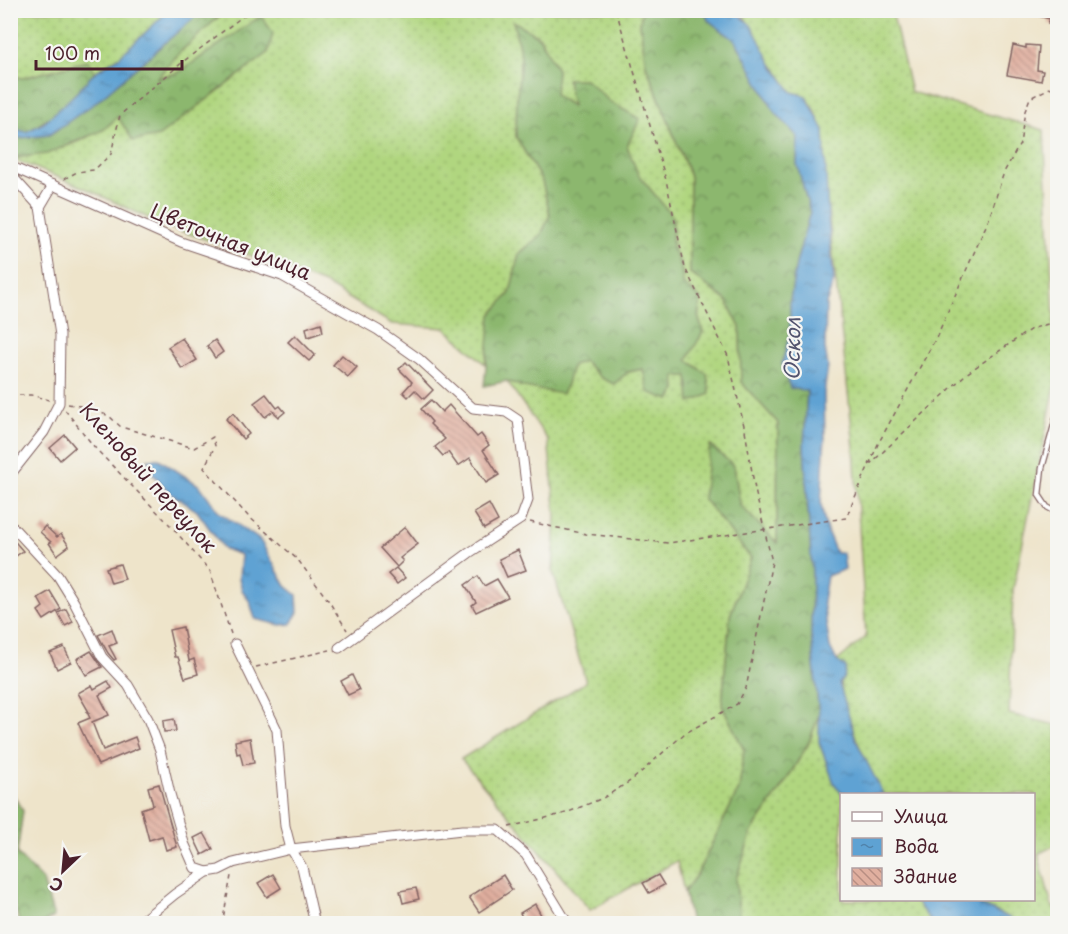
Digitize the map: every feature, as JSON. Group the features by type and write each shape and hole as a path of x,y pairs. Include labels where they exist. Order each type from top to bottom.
{"street":[{"name":"Цветочная улица","path":"10,166 181,242 282,276 378,330 419,359 473,408 506,412 518,420 528,500 521,519"},
{"path":"10,174 40,207 60,335 58,403 44,432 10,475"},
{"path":"40,207 53,185"},
{"path":"339,648 469,553 521,519"},
{"path":"10,524 58,576 102,657 128,685 148,719 160,750 184,843 195,868 207,872"},
{"path":"235,644 277,730 285,826 291,849 302,867 315,924"},
{"path":"134,924 143,920 207,872 219,870 233,863 291,849 462,830 498,830 526,855 568,924"}],"lane":[{"path":"1058,411 1042,468 1039,495 1047,507 1058,513"}],"path":[{"path":"53,185 77,172 94,170 111,153 120,115 184,61 251,10"},
{"path":"498,830 566,813 603,798 632,780 684,734 737,704 746,688 772,562 755,490 729,356 685,268 666,180 616,10"},
{"path":"521,519 586,534 668,543 846,518 878,444 937,336 984,229 1004,171 1020,144 1025,111 1030,98 1058,84"},
{"path":"869,466 966,374 1031,329 1058,321"},
{"path":"10,395 31,395 58,403 86,407 110,416 121,427 195,448 213,437 215,446 204,468 248,516 298,560 353,639"},
{"name":"Кленовый переулок","path":"58,403 96,449 170,525 210,571 235,644"},
{"path":"246,669 339,648"},
{"path":"220,924 233,863"}],"green space":[{"path":"10,11 166,11 119,57 95,72 87,61 23,78 11,76"},
{"path":"202,11 225,11 180,52 157,78 178,73 261,16 273,33 268,53 159,136 133,141 118,117 103,130 47,154 11,158 11,139 49,135 95,103"},
{"path":"225,11 642,11 640,24 646,65 690,177 690,273 726,300 740,327 741,382 778,423 777,543 740,505 734,466 710,446 703,498 751,558 730,616 722,705 744,750 739,789 697,874 684,892 677,861 590,910 461,759 586,682 553,572 556,516 548,440 507,381 524,387 567,384 572,365 584,361 601,378 643,369 670,400 676,390 675,376 707,374 686,360 703,332 698,316 701,299 683,285 681,266 672,247 673,217 637,174 627,146 639,119 610,102 585,79 572,106 554,95 557,70 540,37 514,22 521,56 516,137 542,181 550,215 541,235 519,254 510,293 491,315 490,339 485,364 445,328 392,324 327,285 223,245 165,226 85,188 13,159 55,150 95,133 261,16 178,73 155,78"},
{"path":"642,11 705,11 708,20 736,41 774,111 798,137 797,164 810,212 796,264 790,301 790,333 782,364 807,391 804,446 812,573 811,634 819,715 809,742 752,831 736,879 739,916 744,923 691,923 684,892 697,874 739,789 744,750 722,705 730,616 751,558 703,498 710,445 734,466 740,505 777,543 778,423 741,382 740,327 726,300 690,273 690,176 646,65 640,24"},
{"path":"741,11 892,11 911,92 1044,130 1057,376 1013,590 1009,714 1057,725 1057,844 1038,854 1052,906 1057,909 1057,923 1021,923 971,901 1035,901 1035,793 882,793 867,763 847,713 837,661 866,637 854,447 818,117 806,96 792,92 772,64"},
{"path":"513,21 539,37 557,70 555,95 572,106 567,79 585,79 610,102 640,119 627,146 638,174 673,217 672,247 681,266 683,284 701,299 698,316 703,332 687,360 707,374 710,394 690,403 688,376 675,376 676,390 670,400 648,392 643,369 628,372 614,384 601,378 584,361 572,365 562,394 524,387 507,381 484,386 491,315 510,293 519,254 541,235 550,215 542,181 516,137 521,56"},
{"path":"88,61 95,72 55,113 26,132 11,128 10,76 23,78"},
{"path":"819,715 819,742 834,783 841,793 840,901 916,901 932,923 744,923 739,916 736,879 752,831 809,743"},
{"path":"11,791 23,811 17,854 43,881 54,917 43,923 19,923 11,892"}],"water":[{"path":"166,11 202,11 95,103 49,135 11,139 11,128 26,132 44,123 95,72 119,57"},
{"name":"Оскол","path":"705,11 735,11 751,25 772,64 792,92 806,96 824,130 834,281 826,304 825,348 828,366 824,394 825,436 821,504 826,528 836,553 843,553 845,569 827,576 823,601 830,647 837,661 846,667 844,678 839,683 856,740 882,793 841,793 834,783 819,742 819,715 811,634 812,573 804,446 807,391 790,388 782,364 790,333 790,301 796,264 810,212 797,164 798,137 774,111 736,41 708,20"},
{"path":"148,459 159,459 200,486 219,512 260,540 286,586 297,595 298,612 291,624 280,625 255,619 239,578 241,555 224,549 197,511 170,493 152,473"},
{"path":"916,901 971,901 1021,923 932,923"}],"building":[{"path":"1028,10 1058,10 1058,26 1048,23 1050,19 1027,13"},
{"path":"1013,45 1026,48 1026,45 1039,46 1037,70 1043,71 1041,81 1007,75"},
{"path":"321,323 323,332 308,337 306,328"},
{"path":"295,335 315,355 309,361 288,342"},
{"path":"182,338 197,360 182,369 168,347"},
{"path":"215,340 223,352 215,358 207,346"},
{"path":"342,355 357,367 348,377 333,365"},
{"path":"406,362 433,390 424,399 415,390 408,397 403,392 412,382 399,369"},
{"path":"266,394 277,408 280,406 285,412 279,417 273,411 265,417 254,403"},
{"path":"431,400 442,412 449,405 477,437 481,434 489,445 483,450 499,475 486,483 470,458 458,466 448,452 443,456 435,447 445,439 430,424 432,422 421,409"},
{"path":"233,413 249,434 243,439 226,419"},
{"path":"65,435 75,447 60,460 50,448"},
{"path":"489,504 498,521 484,529 474,513"},
{"path":"45,526 57,537 61,534 69,546 57,555 49,543 51,542 40,532"},
{"path":"405,527 418,544 400,558 403,561 397,567 380,548"},
{"path":"10,536 23,551 10,560"},
{"path":"518,550 526,570 507,577 499,559"},
{"path":"120,564 125,579 111,583 106,568"},
{"path":"396,568 405,578 397,584 388,574"},
{"path":"478,576 484,586 497,579 508,597 476,612 472,605 476,602 465,585"},
{"path":"50,591 61,609 44,620 38,611 43,607 38,598"},
{"path":"66,609 73,622 65,626 58,613"},
{"path":"183,627 189,661 194,659 198,674 185,678 178,657 175,657 169,630"},
{"path":"112,629 117,643 109,646 116,659 114,660 98,635"},
{"path":"64,647 71,662 57,669 50,653"},
{"path":"91,651 102,667 86,675 77,659"},
{"path":"352,675 359,690 348,695 341,681"},
{"path":"108,681 112,688 99,695 109,715 92,722 103,750 135,737 139,748 98,765 78,723 90,718 78,693 92,685 94,689"},
{"path":"174,719 176,731 164,732 163,721"},
{"path":"250,738 254,763 243,765 240,753 237,754 235,741"},
{"path":"159,784 177,847 166,850 162,836 149,840 141,809 153,805 148,787"},
{"path":"204,833 213,849 202,855 194,838"},
{"path":"273,874 281,888 267,897 258,883"},
{"path":"503,875 512,890 479,912 469,897"},
{"path":"658,875 664,885 649,893 643,883"},
{"path":"416,888 419,899 403,903 400,891"},
{"path":"535,904 542,917 526,924 520,913"}]}
